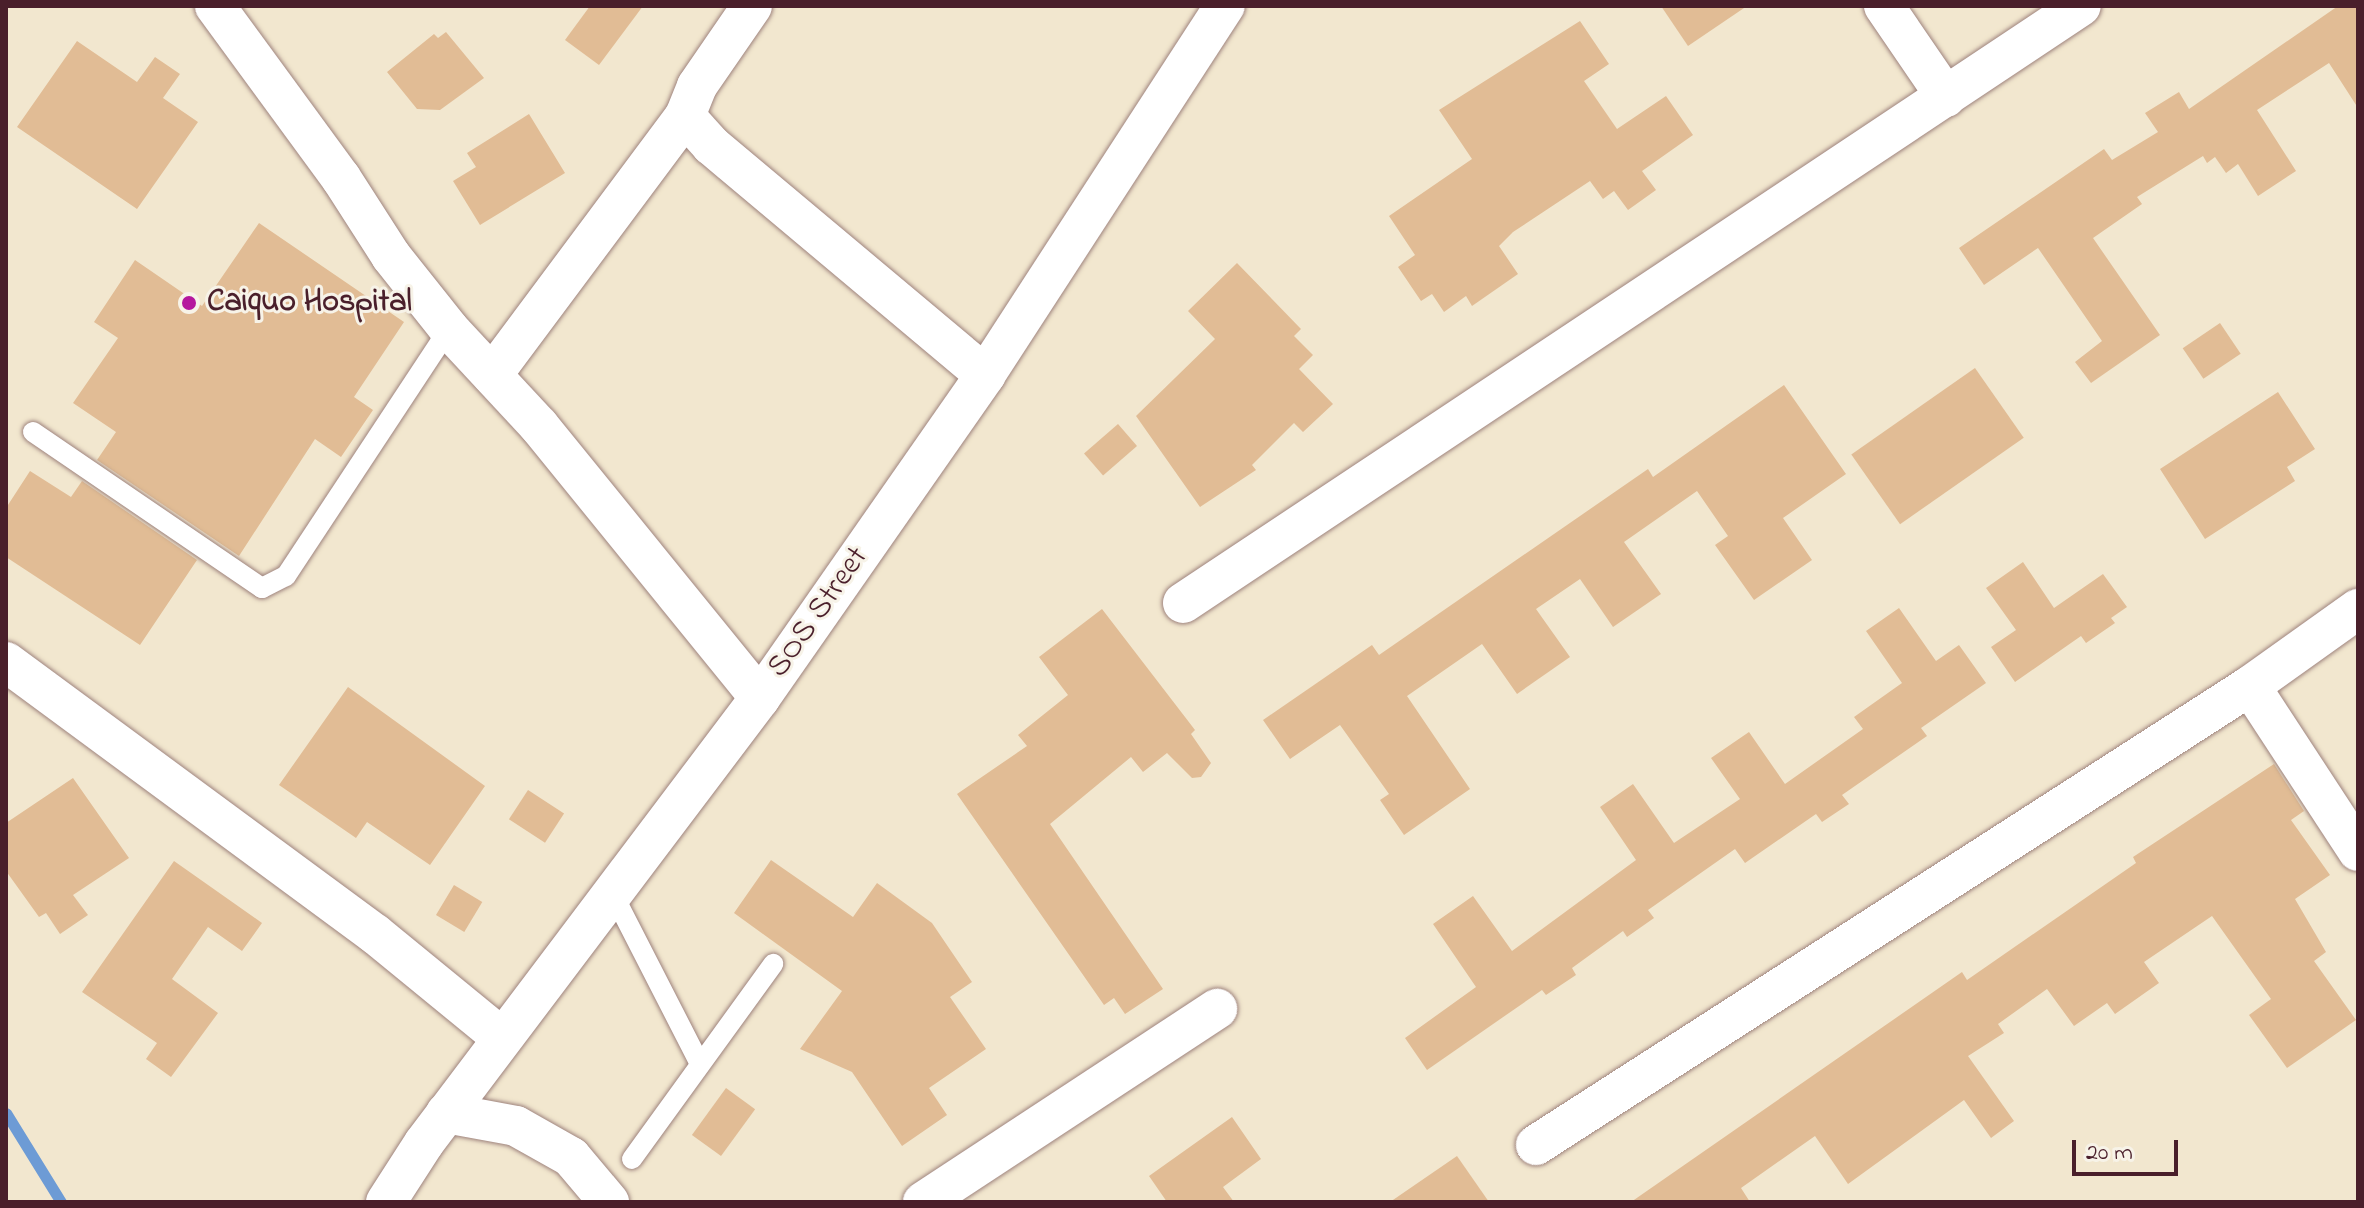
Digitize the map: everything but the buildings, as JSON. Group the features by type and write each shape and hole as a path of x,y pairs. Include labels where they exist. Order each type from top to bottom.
{"street":[{"path":"215,6 449,329 492,375 760,698"},
{"path":"492,375 685,116 697,86 752,6"},
{"name":"SOS Street","path":"386,1202 446,1113 614,896 760,698 985,375 1225,6"},
{"path":"1884,6 1946,97"},
{"path":"1183,603 2081,6"},
{"path":"685,116 711,145 985,375"},
{"path":"1536,1145 2250,686 2358,609"},
{"path":"6,662 375,934 502,1038"},
{"path":"2250,686 2358,851"},
{"path":"923,1202 1217,1009"},
{"path":"446,1113 516,1126 571,1157 609,1202"}],"lane":[{"path":"33,432 262,588 286,576 449,329"},
{"path":"614,896 700,1064"},
{"path":"632,1159 773,964"}],"waterway":[{"path":"6,1113 61,1202"}],"place":[{"name":"Caiquo Hospital","path":"189,303"}]}
